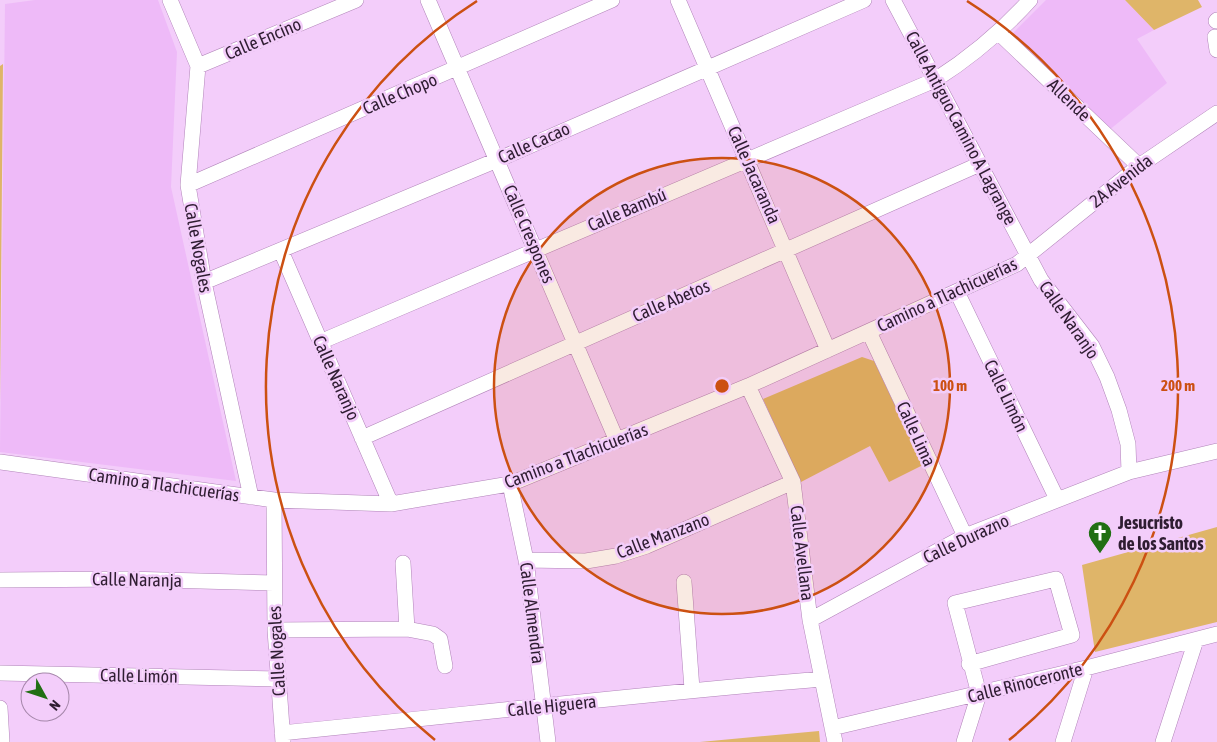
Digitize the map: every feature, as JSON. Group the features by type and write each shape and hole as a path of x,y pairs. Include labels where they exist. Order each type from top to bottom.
{"street":[{"name":"Calle Nogales","path":"170,0 198,66 188,185 204,282 251,497"},
{"name":"Calle Encino","path":"198,66 356,0"},
{"name":"Calle Crespones","path":"428,0 618,441"},
{"name":"Calle Chopo","path":"188,185 458,69 612,0"},
{"name":"Calle Jacaranda","path":"678,0 748,159 828,350"},
{"name":"Calle Cacao","path":"204,282 497,160 707,66 864,0"},
{"name":"Calle Antiguo Camino A Lagrange","path":"893,0 1028,255"},
{"name":"Calle Bambú","path":"320,342 534,249 935,80 965,61 999,33 1030,0"},
{"name":"Allende","path":"999,33 1139,166"},
{"name":"2A Avenida","path":"1028,255 1139,166 1217,113"},
{"name":"Calle Abetos","path":"362,438 980,164"},
{"name":"Calle Naranjo","path":"281,251 391,504"},
{"name":"Calle Naranjo","path":"1028,255 1041,280 1092,346 1107,377 1128,444 1129,472"},
{"name":"Camino a Tlachicuerías","path":"0,462 274,500 391,504 510,484 748,386 1017,264 1028,255"},
{"name":"Calle Limón","path":"957,292 1057,499"},
{"name":"Calle Lima","path":"869,332 965,536"},
{"name":"Calle Avellana","path":"748,386 793,482 810,620 834,735"},
{"name":"Calle Durazno","path":"810,620 965,536 1129,472 1217,451"},
{"name":"Calle Manzano","path":"526,560 586,561 616,556 647,546 793,482"},
{"name":"Calle Almendra","path":"510,484 526,560 548,742"},
{"name":"Calle Nogales","path":"274,500 275,630 282,737"},
{"path":"403,563 407,629"},
{"name":"Calle Naranja","path":"0,580 126,579 274,583"},
{"path":"964,742 979,694 969,664 956,604 1056,579 1072,635 969,664"},
{"path":"684,582 692,690"},
{"path":"275,630 407,629 433,634 440,639 445,666"},
{"name":"Calle Rinoceronte","path":"834,735 979,694 1217,634"},
{"path":"1163,742 1196,640"},
{"path":"1063,742 1086,668"},
{"name":"Calle Limón","path":"0,673 279,679"},
{"name":"Calle Higuera","path":"282,737 692,690 822,679"},
{"path":"0,708 2,742"}],"shaded area":[{"path":"35,0 158,0 177,52 171,187 236,481 0,452 5,4"},
{"path":"1046,0 1125,0 1154,30 1137,39 1167,83 1108,131 1011,35"},
{"path":"1125,0 1198,0 1202,7 1154,30"},
{"path":"3,64 0,402 0,66"},
{"path":"862,357 874,361 923,465 889,482 870,446 801,482 763,399"},
{"path":"1217,527 1217,622 1095,652 1082,565"},
{"path":"819,731 820,742 700,742"}],"place":[{"name":"Jesucristo de los Santos","path":"1100,554"}]}
